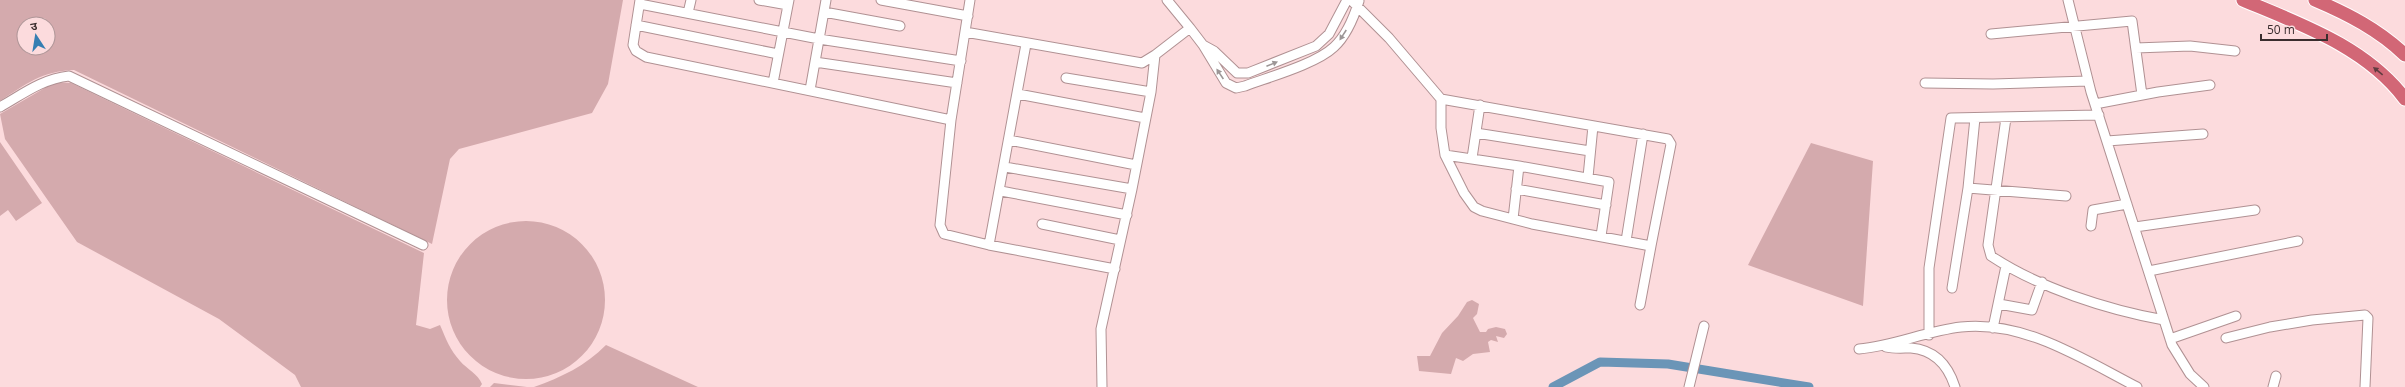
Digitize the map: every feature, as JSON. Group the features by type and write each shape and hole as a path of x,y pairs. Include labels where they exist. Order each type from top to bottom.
{"highway":[{"path":"2242,0 2306,27 2354,53 2394,84 2405,99"},
{"path":"2315,0 2346,13 2371,28 2405,55"}],"street":[{"path":"688,13 691,0"},
{"path":"759,0 788,3 773,83"},
{"path":"810,90 826,0"},
{"path":"881,0 968,16"},
{"path":"970,0 951,120 940,229 944,234 990,245 1115,269"},
{"path":"1167,0 1203,45 1226,82 1236,88 1245,86 1319,57 1334,47 1343,36 1356,2 1441,99 1441,128 1445,155 1464,193 1474,207 1482,211 1513,219 1651,246"},
{"path":"1203,45 1214,51 1237,73 1248,74 1316,46 1329,34 1347,0"},
{"path":"2068,0 2088,81 2170,339 2179,358 2190,374 2204,387"},
{"path":"951,120 646,57 636,52 633,44 636,25 640,2 819,39 961,61"},
{"path":"824,12 900,26"},
{"path":"1991,34 2132,21 2142,95"},
{"path":"636,25 778,54"},
{"path":"965,32 1026,44 1142,63 1190,28"},
{"path":"990,245 1026,44"},
{"path":"2136,48 2190,46 2235,51"},
{"path":"1102,387 1101,329 1132,189 1151,92 1155,55"},
{"path":"815,62 957,83"},
{"path":"0,107 38,84 54,78 69,76 423,245"},
{"path":"1066,78 1151,92"},
{"path":"1925,83 1993,84 2088,81"},
{"path":"2095,104 2142,95 2210,86"},
{"path":"1018,94 1145,118"},
{"path":"1441,99 1668,139 1671,144 1640,305"},
{"path":"1472,158 1480,105"},
{"path":"1929,335 1929,268 1948,124 1953,118 2099,115"},
{"path":"1952,288 1968,188 1975,118"},
{"path":"2006,118 1989,251 1991,256 2006,266 2057,289 2130,314 2164,320"},
{"path":"1588,177 1593,126"},
{"path":"1476,133 1590,151"},
{"path":"1626,240 1643,134"},
{"path":"2107,141 2203,134"},
{"path":"1009,140 1136,165"},
{"path":"1445,155 1588,177 1609,182 1601,236"},
{"path":"1513,219 1519,166"},
{"path":"1005,167 1132,189"},
{"path":"1968,188 1997,192 2066,196"},
{"path":"1516,189 1606,205"},
{"path":"1000,191 1126,215"},
{"path":"2091,226 2093,210 2127,204"},
{"path":"2135,227 2256,210"},
{"path":"1042,224 1120,240"},
{"path":"2149,271 2298,241"},
{"path":"1993,328 2006,266"},
{"path":"1999,304 2032,310 2042,282"},
{"path":"2226,338 2270,327 2312,320 2365,315 2368,318 2364,387"},
{"path":"2170,339 2236,316"},
{"path":"1689,387 1704,326"},
{"path":"1859,349 1959,328 1993,328 2027,335 2065,350 2137,387"},
{"path":"1882,345 1926,350 1945,364 1955,387"},
{"path":"2273,387 2276,376"}],"shaded area":[{"path":"0,0 623,0 608,84 592,113 459,149 450,159 432,244 74,70 53,73 26,84 0,101"},
{"path":"55,82 71,83 424,253 416,325 430,329 440,325 448,344 454,353 480,380 482,384 480,387 301,387 295,375 219,319 77,242 5,139 0,114"},
{"path":"0,142 42,203 16,221 8,210 0,216"},
{"path":"1811,143 1873,161 1863,306 1748,265"},
{"path":"526,221 556,227 570,234 582,244 592,256 599,270 605,300 599,330 592,344 582,356 570,366 556,373 526,379 496,373 482,366 470,356 460,344 453,330 447,300 453,270 460,256 470,244 482,234 496,227"},
{"path":"1472,300 1479,304 1477,314 1473,318 1480,332 1486,332 1488,329 1496,327 1505,329 1507,334 1504,338 1496,336 1498,342 1491,340 1488,342 1490,352 1473,354 1463,361 1456,358 1451,374 1419,371 1417,356 1430,356 1442,333 1458,316 1467,302"},
{"path":"606,345 698,387 534,387 573,370 590,359"},
{"path":"494,383 527,387 490,387"}],"waterway":[{"path":"1553,387 1600,362 1668,364 1809,387"}]}
